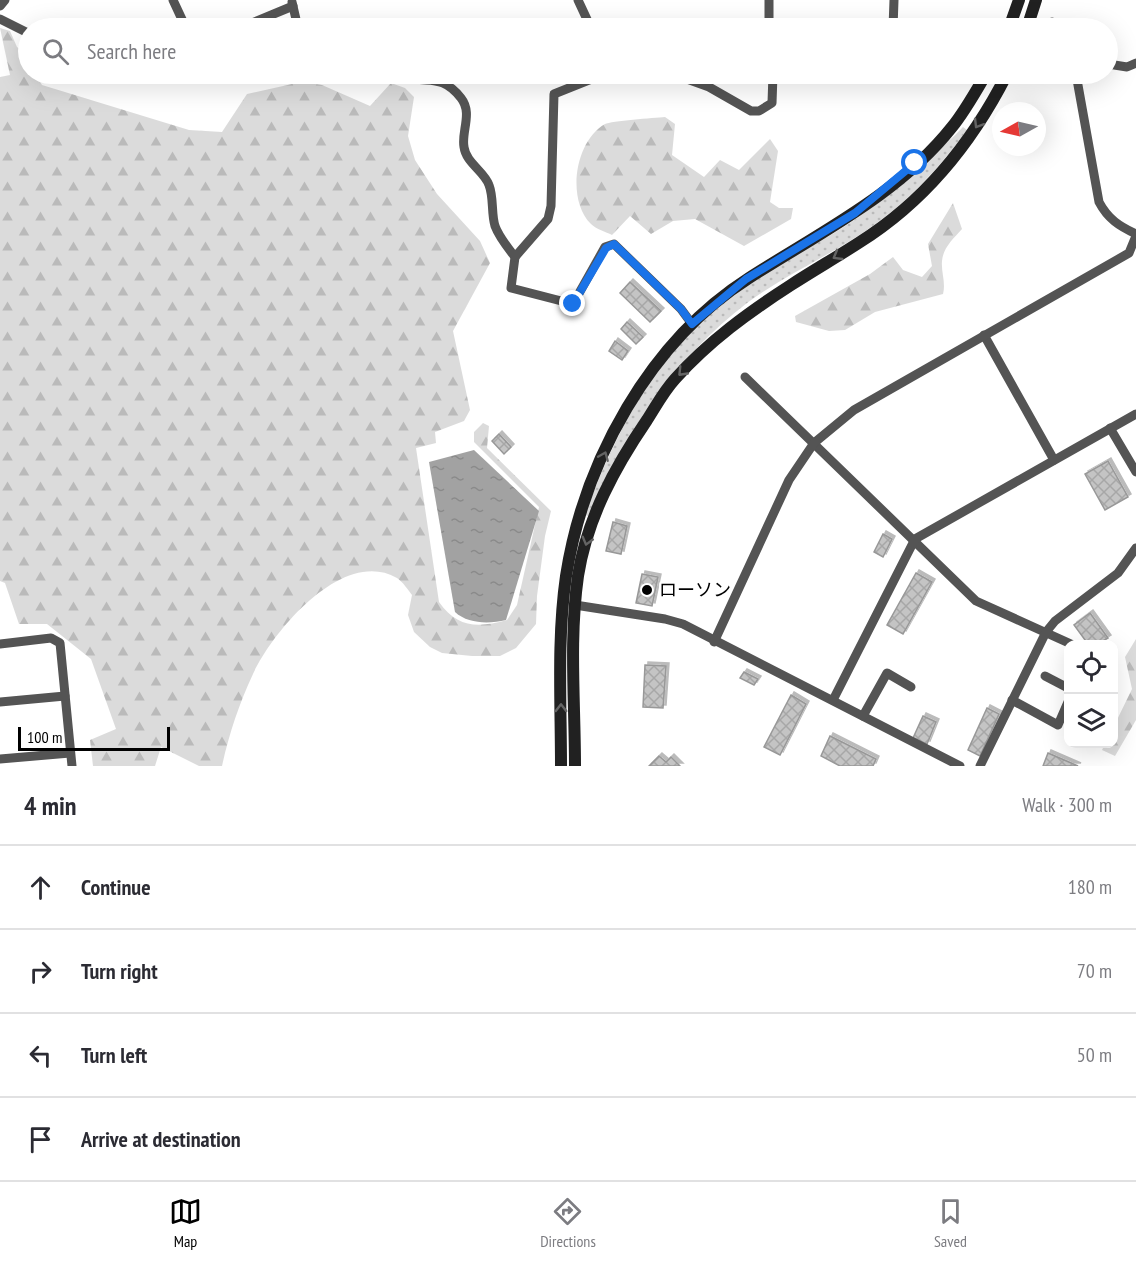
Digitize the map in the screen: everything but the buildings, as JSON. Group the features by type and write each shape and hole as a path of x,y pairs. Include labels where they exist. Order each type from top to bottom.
{"street":[{"path":"0,6 5,0"},
{"path":"173,0 181,18"},
{"path":"578,0 586,18"},
{"path":"769,0 769,18"},
{"path":"893,18 894,0"},
{"path":"1013,18 1019,0"},
{"path":"1030,18 1036,0"},
{"path":"261,18 292,3 296,18"},
{"path":"0,20 18,28"},
{"path":"1118,66 1127,67 1136,63"},
{"path":"447,84 463,100 467,123 464,147 470,161 490,186 495,226 515,257"},
{"path":"579,84 554,94 551,206 548,219 515,257 511,288 573,304 606,248 614,244 681,309 692,324"},
{"path":"701,84 751,111 759,111 772,103 773,84"},
{"path":"561,766 563,603 575,530 609,445 631,402 653,368 692,324 746,279 855,213 885,190 952,127 980,84"},
{"path":"575,766 575,605 586,540 599,503 623,455 673,381 726,330 758,306 862,242 900,213 938,177 970,138 1001,84"},
{"path":"714,642 789,480 814,444 854,410 1129,253 1136,235 1118,225 1106,214 1100,202 1078,84"},
{"path":"984,335 1054,460"},
{"path":"746,377 915,539 976,601 1064,641"},
{"path":"833,700 915,539 1136,414"},
{"path":"1110,428 1136,472"},
{"path":"980,766 1046,632 1055,621 1118,573 1136,548"},
{"path":"575,605 665,619 683,624 714,642 960,766"},
{"path":"0,644 51,638 60,643 72,766"},
{"path":"863,716 887,673 910,687"},
{"path":"1045,676 1064,686"},
{"path":"0,702 65,696"},
{"path":"1012,700 1058,725 1064,711"},
{"path":"0,759 70,753"}],"green space":[{"path":"0,28 10,31 18,48 18,84 41,84 189,130 222,132 247,94 292,84 322,85 370,106 390,84 405,88 414,97 408,136 415,160 437,194 480,241 490,263 453,331 470,410 464,421 435,432 436,443 416,448 439,602 453,617 477,625 507,620 517,605 539,507 474,442 474,432 483,423 489,426 487,448 551,511 545,536 537,596 536,624 516,648 500,656 442,653 430,647 414,632 408,615 412,595 397,578 376,571 355,574 333,583 312,598 276,636 248,685 235,719 222,766 199,766 161,747 155,766 93,766 90,740 116,729 91,659 47,624 19,624 5,583 0,581 0,77 10,75"},
{"path":"665,117 675,124 672,155 704,177 720,160 739,170 770,139 778,151 770,202 779,208 793,208 791,219 744,246 695,219 673,221 651,234 630,216 612,235 593,226 583,213 578,200 577,171 587,143 605,124"},
{"path":"963,127 967,130 955,146 929,177 901,204 853,239 759,294 697,348 654,399 619,456 588,516 585,515 609,456 639,400 656,373 697,324 721,303 755,279 869,210"},
{"path":"953,203 962,229 944,252 943,294 875,312 845,330 829,331 796,322 795,316 870,274 893,257 903,270 922,277 932,266 928,244"},
{"path":"1136,639 1136,720 1115,756 1102,750 1103,748 1118,748 1118,718 1132,689 1125,657"}],"water":[{"path":"474,450 539,511 506,620 472,621 455,612 429,462"}],"place":[{"name":"ローソン","path":"647,590"}],"route":[{"path":"573,304 606,248 614,244 681,309 692,324 746,279 855,213 915,163"}]}
